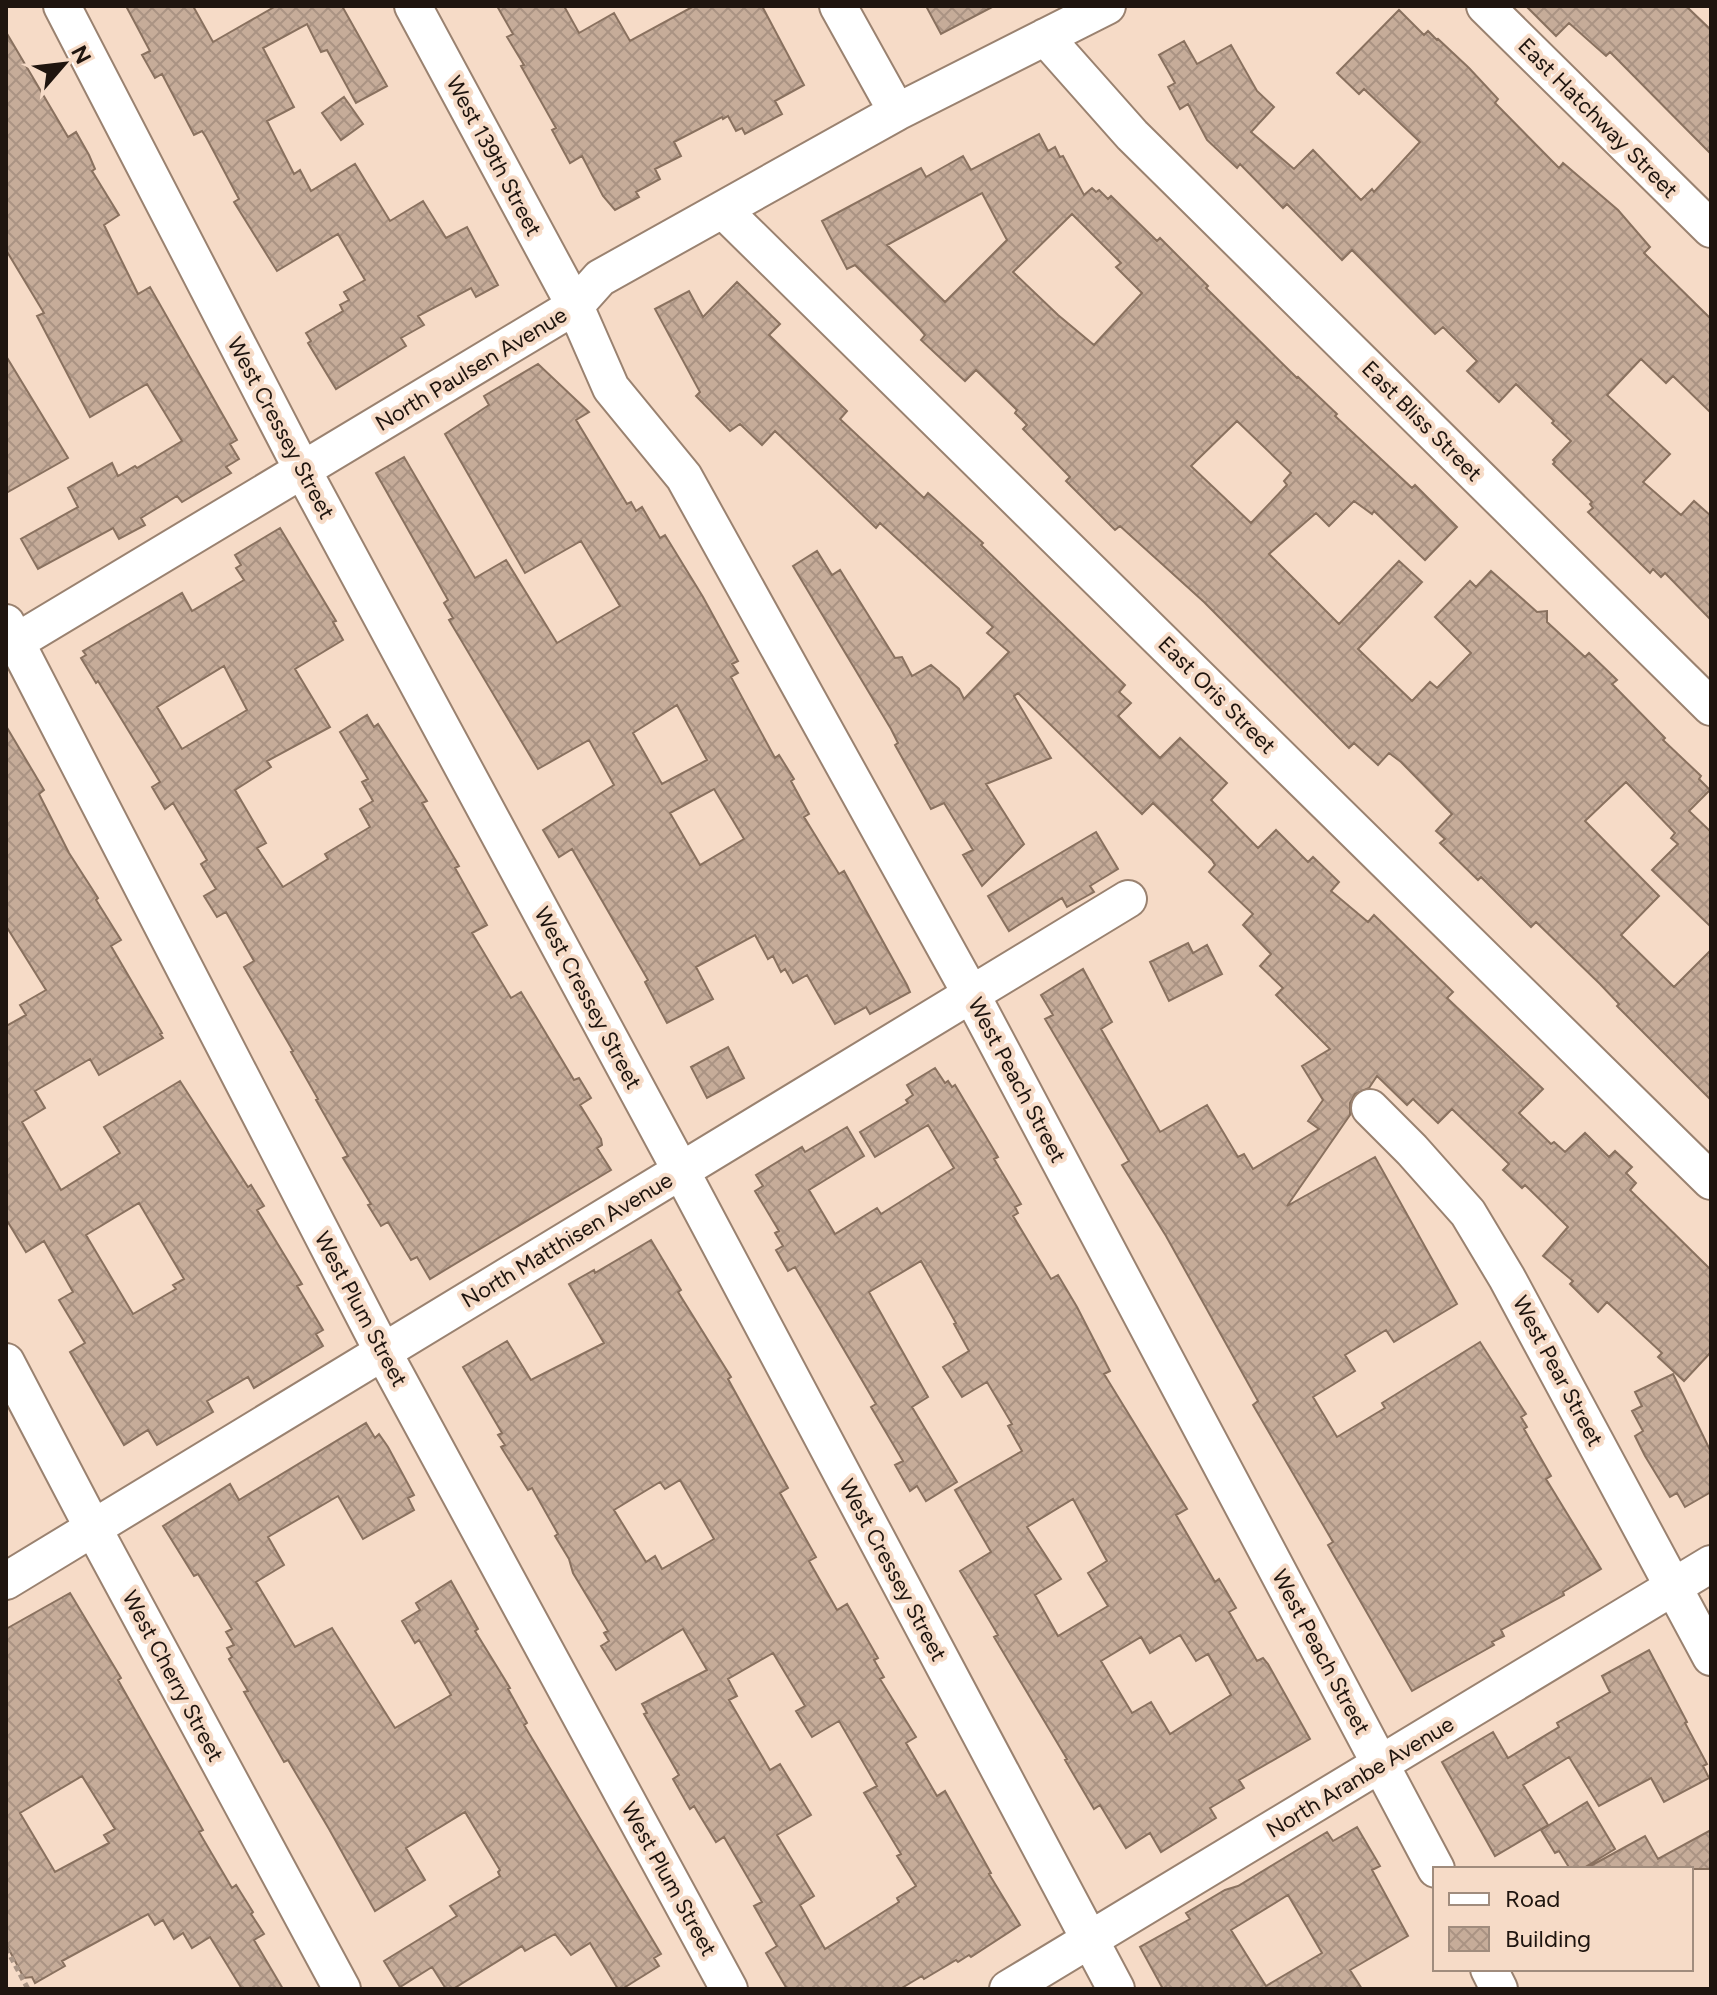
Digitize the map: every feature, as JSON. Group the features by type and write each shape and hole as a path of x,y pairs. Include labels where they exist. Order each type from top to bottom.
{"street":[{"name":"West Cressey Street","path":"62,6 303,471 681,1171 1116,1989"},
{"name":"West 139th Street","path":"413,6 575,306"},
{"path":"838,6 897,112"},
{"name":"North Paulsen Avenue","path":"9,637 303,471 575,306 600,278 897,112 1107,6"},
{"name":"East Hatchway Street","path":"1485,6 1711,229"},
{"name":"East Bliss Street","path":"1045,37 1132,135 1711,707"},
{"name":"East Oris Street","path":"723,210 1711,1181"},
{"name":"West Peach Street","path":"575,306 611,388 684,477 971,994 1435,1867"},
{"name":"West Plum Street","path":"9,637 383,1352 729,1989"},
{"name":"North Matthisen Avenue","path":"6,1581 1128,899"},
{"name":"West Pear Street","path":"1370,1108 1468,1213 1507,1278 1711,1657"},
{"name":"West Cherry Street","path":"6,1362 342,1989"},
{"name":"North Aranbe Avenue","path":"1008,1989 1711,1564"},
{"path":"1490,1971 1499,1989"}],"path":[{"path":"6,1948 28,1989"}],"building":[{"path":"126,6 193,6 213,42 276,6 342,6 387,86 356,103 327,50 321,52 307,24 263,48 294,107 267,121 294,174 300,170 311,191 355,164 390,221 423,201 446,238 467,227 498,285 476,297 471,288 418,316 424,325 401,338 406,346 336,389 308,343 311,341 306,333 343,311 340,305 349,300 344,292 365,280 338,234 277,271 234,202 239,199 206,137 202,131 194,135 162,74 155,78 142,55 150,51"},
{"path":"497,6 564,6 579,33 614,13 630,41 694,6 762,6 804,85 775,101 782,114 745,134 742,128 736,131 728,116 674,142 681,156 655,169 660,179 636,192 639,197 615,210 603,196 582,156 570,163 552,130 556,128 507,37 513,34"},
{"path":"926,6 994,6 941,34"},
{"path":"1526,6 1686,6 1711,30 1711,154 1610,52 1606,56 1569,23 1556,36"},
{"path":"1399,10 1424,35 1428,31 1469,68 1498,99 1495,103 1559,168 1563,163 1618,210 1650,247 1644,253 1711,319 1711,413 1673,376 1666,383 1641,359 1607,395 1670,454 1643,482 1681,515 1694,501 1711,516 1711,620 1665,573 1661,577 1653,569 1650,573 1588,512 1593,508 1592,502 1553,464 1553,460 1571,441 1552,423 1554,421 1516,384 1499,402 1467,371 1477,361 1443,327 1435,334 1352,250 1342,260 1287,204 1283,208 1240,164 1237,168 1207,140 1188,104 1180,109 1168,87 1175,83 1159,55 1184,41 1197,64 1231,45 1257,91 1274,107 1251,132 1294,169 1313,150 1361,200 1372,189 1374,192 1420,142 1364,89 1359,94 1337,73"},
{"path":"6,32 68,137 76,132 89,155 95,169 92,171 119,215 104,225 138,294 150,287 237,440 230,444 239,459 226,467 231,473 182,502 177,496 141,518 145,525 119,539 113,528 38,569 21,539 78,507 68,488 112,463 118,476 182,441 147,384 90,417 37,316 44,313 6,250"},
{"path":"344,97 363,124 341,140 322,113"},
{"path":"1039,134 1048,151 1055,147 1060,157 1063,156 1084,195 1092,188 1108,199 1111,196 1157,241 1160,238 1208,286 1206,288 1337,414 1335,416 1412,488 1415,485 1457,527 1425,560 1374,511 1372,514 1354,501 1329,526 1316,513 1269,554 1339,624 1399,561 1422,582 1358,649 1412,701 1430,682 1437,688 1471,653 1435,617 1470,581 1476,587 1491,571 1537,612 1547,611 1547,622 1585,657 1589,653 1617,680 1612,684 1701,776 1699,779 1710,790 1689,811 1711,832 1711,927 1652,870 1678,844 1671,838 1675,833 1626,782 1585,821 1659,896 1621,935 1674,987 1711,950 1711,1100 1536,922 1531,927 1481,877 1478,880 1440,843 1445,839 1436,831 1452,814 1401,762 1389,753 1378,765 1354,743 1349,748 1204,602 1120,526 1115,530 1066,481 1070,477 1023,429 1027,425 1015,413 1017,410 976,370 965,381 921,340 925,335 920,329 855,265 847,269 822,221 921,168 926,177 963,156 971,170","holes":["982,193 1007,240 945,302 887,245","1072,214 1121,263 1116,267 1142,293 1094,345 1013,272","1237,421 1291,473 1284,481 1287,485 1251,523 1191,466"]},
{"path":"737,282 780,324 769,335 847,411 840,419 924,498 928,493 983,543 981,545 1125,685 1119,692 1131,703 1118,716 1160,758 1180,738 1227,783 1211,800 1258,848 1276,830 1308,862 1313,857 1339,882 1331,891 1368,922 1374,915 1453,992 1447,998 1543,1089 1519,1113 1551,1144 1554,1142 1565,1152 1585,1133 1609,1157 1615,1151 1632,1167 1626,1173 1636,1183 1630,1190 1711,1270 1711,1352 1684,1381 1658,1357 1662,1353 1607,1302 1598,1312 1570,1284 1573,1281 1543,1256 1568,1227 1525,1185 1522,1188 1503,1170 1509,1164 1452,1109 1438,1123 1413,1099 1407,1105 1377,1076 1369,1088 1355,1094 1350,1103 1350,1115 1287,1206 1375,1157 1457,1304 1394,1342 1386,1330 1345,1355 1355,1371 1313,1397 1337,1437 1385,1408 1382,1403 1480,1342 1526,1414 1521,1417 1527,1427 1524,1429 1551,1476 1546,1479 1601,1569 1563,1592 1564,1595 1501,1630 1504,1636 1492,1642 1494,1645 1412,1691 1328,1545 1333,1542 1253,1405 1258,1401 1166,1236 1122,1165 1129,1161 1045,1019 1053,1015 1041,995 1083,969 1112,1022 1101,1029 1160,1132 1207,1105 1238,1157 1244,1154 1253,1169 1319,1129 1308,1121 1323,1100 1302,1066 1330,1049 1276,995 1283,988 1260,966 1271,954 1243,925 1253,914 1209,872 1215,865 1212,860 1153,803 1142,814 1018,693 1014,696 1051,758 986,784 1024,844 982,886 963,855 973,850 944,803 931,809 895,745 898,743 891,729 793,566 817,551 832,575 840,570 895,658 902,657 912,676 931,665 959,689 964,699 1009,652 987,633 993,627 880,523 876,528 775,431 762,445 740,424 730,431 696,396 700,392 655,309 689,291 703,317"},
{"path":"6,356 68,458 6,493"},
{"path":"538,364 589,412 576,420 627,504 631,502 636,511 642,507 660,538 665,535 703,597 738,661 732,664 738,673 731,677 775,758 779,755 794,779 791,781 809,814 804,817 839,874 844,871 910,992 870,1014 866,1007 835,1024 807,975 793,983 785,969 781,972 773,956 768,959 755,935 696,967 713,999 667,1023 645,982 648,980 572,849 559,857 543,830 614,785 589,740 538,769 449,620 453,618 444,603 448,600 376,473 404,457 475,578 506,560 557,643 620,606 581,541 525,573 445,434 489,405 484,396","holes":["677,705 707,760 662,784 633,733","714,789 744,839 700,865 670,813"]},
{"path":"280,528 336,621 333,622 343,640 295,669 330,727 267,761 271,767 235,790 266,843 257,848 283,887 328,859 325,854 370,827 360,809 373,801 362,782 368,779 340,732 367,715 374,727 378,724 427,801 422,803 459,866 455,868 487,925 472,933 511,998 521,992 574,1080 579,1078 591,1098 580,1105 601,1139 602,1145 597,1148 611,1170 430,1279 417,1257 411,1260 388,1222 381,1226 368,1205 371,1204 343,1158 348,1156 293,1051 244,967 254,961 226,912 217,917 204,896 216,889 201,864 207,860 173,803 165,809 152,787 160,782 81,658 86,655 83,651 182,593 192,611 244,580 236,568 241,565 235,555","holes":["224,666 247,710 182,749 157,707"]},
{"path":"6,726 44,790 39,794 69,853 121,940 111,946 163,1038 99,1075 90,1059 35,1091 45,1108 22,1122 61,1190 120,1153 104,1127 180,1081 248,1187 251,1185 264,1206 257,1210 302,1284 297,1286 323,1330 316,1334 323,1346 254,1388 248,1377 207,1401 213,1412 157,1445 148,1430 124,1445 70,1352 85,1343 59,1300 73,1292 44,1241 26,1252 6,1219 6,1026 26,1015 20,1005 46,990 6,926","holes":["139,1203 184,1279 173,1285 176,1289 133,1314 86,1235"]},
{"path":"1096,832 1118,869 1090,886 1094,892 1067,907 1062,898 1009,931 988,896"},
{"path":"1188,943 1193,953 1207,945 1222,974 1169,1001 1150,962"},
{"path":"728,1047 744,1078 707,1098 691,1067"},
{"path":"935,1068 945,1083 948,1081 952,1087 955,1085 998,1157 994,1159 1021,1204 1015,1207 1018,1213 1013,1216 1051,1279 1058,1275 1077,1307 1110,1371 1104,1374 1187,1509 1176,1515 1215,1582 1219,1579 1236,1608 1229,1612 1257,1661 1263,1658 1268,1664 1310,1739 1239,1780 1244,1788 1210,1808 1216,1818 1161,1852 1150,1833 1126,1848 1100,1805 1094,1809 994,1637 998,1635 960,1571 991,1552 955,1490 1022,1451 1008,1426 1012,1424 987,1382 962,1397 943,1367 969,1351 921,1261 869,1292 928,1397 912,1407 957,1482 926,1501 917,1486 910,1491 895,1465 903,1461 871,1407 876,1404 795,1267 788,1271 776,1250 783,1246 775,1233 779,1231 755,1191 763,1186 756,1175 802,1147 805,1152 847,1127 864,1156 809,1190 835,1234 877,1208 881,1214 954,1168 928,1125 875,1157 860,1132 908,1103 906,1100 913,1095 907,1085","holes":["1073,1499 1107,1561 1088,1573 1108,1606 1058,1636 1035,1595 1061,1579 1027,1527","1180,1635 1196,1661 1208,1654 1231,1695 1170,1734 1151,1702 1132,1713 1101,1661 1141,1637 1150,1653"]},
{"path":"651,1240 681,1290 678,1292 731,1377 728,1379 788,1488 780,1493 816,1557 809,1561 837,1610 847,1604 878,1658 874,1660 884,1677 880,1679 916,1737 906,1743 937,1796 945,1791 1020,1925 971,1957 956,1960 900,1989 787,1989 766,1953 777,1946 754,1906 762,1902 724,1837 716,1842 694,1806 690,1809 673,1779 679,1775 644,1714 647,1713 642,1704 707,1670 683,1629 616,1670 601,1646 609,1641 604,1633 608,1631 573,1573 569,1559 555,1536 558,1534 532,1488 528,1490 501,1447 505,1445 498,1435 502,1433 463,1367 507,1341 531,1380 604,1343 569,1284 594,1270 595,1273","holes":["680,1480 714,1539 662,1569 655,1556 646,1562 614,1510 660,1482 665,1489","773,1653 805,1706 796,1711 812,1737 839,1721 877,1786 864,1793 901,1854 897,1856 916,1886 897,1898 899,1902 825,1949 800,1905 814,1896 777,1835 811,1815 780,1764 770,1770 729,1700 737,1696 728,1679"]},
{"path":"1673,1374 1711,1452 1711,1492 1685,1507 1677,1493 1670,1497 1645,1456 1635,1436 1643,1431 1632,1411 1642,1406 1635,1392"},
{"path":"366,1423 375,1438 379,1434 388,1447 414,1495 408,1498 414,1510 363,1539 338,1496 268,1537 284,1565 256,1582 295,1647 332,1628 395,1728 451,1695 419,1640 415,1643 402,1621 420,1610 416,1603 451,1581 478,1629 475,1631 510,1688 527,1723 524,1725 661,1954 654,1958 659,1966 622,1989 618,1989 590,1943 571,1955 555,1934 525,1951 522,1946 453,1989 446,1989 432,1967 400,1987 384,1961 457,1916 450,1906 500,1876 500,1870 465,1812 406,1848 425,1880 375,1911 288,1760 284,1762 244,1692 248,1691 229,1659 232,1657 227,1648 234,1645 226,1632 232,1629 163,1526 230,1484 239,1500"},
{"path":"70,1593 121,1678 118,1680 203,1830 199,1832 232,1888 236,1885 253,1912 251,1914 264,1934 254,1940 283,1989 242,1989 210,1937 192,1948 183,1933 174,1939 163,1920 155,1925 148,1914 62,1961 65,1966 35,1983 32,1977 24,1978 6,1944 6,1629","holes":["82,1776 115,1829 104,1835 109,1843 55,1872 20,1813"]},
{"path":"1649,1650 1707,1764 1703,1766 1709,1778 1664,1802 1651,1778 1599,1806 1569,1757 1523,1785 1548,1825 1495,1856 1442,1762 1493,1732 1508,1758 1559,1727 1557,1723 1610,1692 1602,1676"},
{"path":"1587,1802 1615,1849 1585,1867 1569,1867 1559,1851 1555,1853 1541,1830"},
{"path":"1357,1827 1380,1866 1372,1870 1408,1936 1350,1970 1362,1989 1163,1989 1140,1947 1190,1919 1186,1913 1225,1890 1238,1886 1327,1832 1333,1841","holes":["1288,1895 1322,1953 1266,1986 1231,1930"]},
{"path":"1711,1830 1711,1869 1589,1867 1645,1836 1658,1859"}]}
